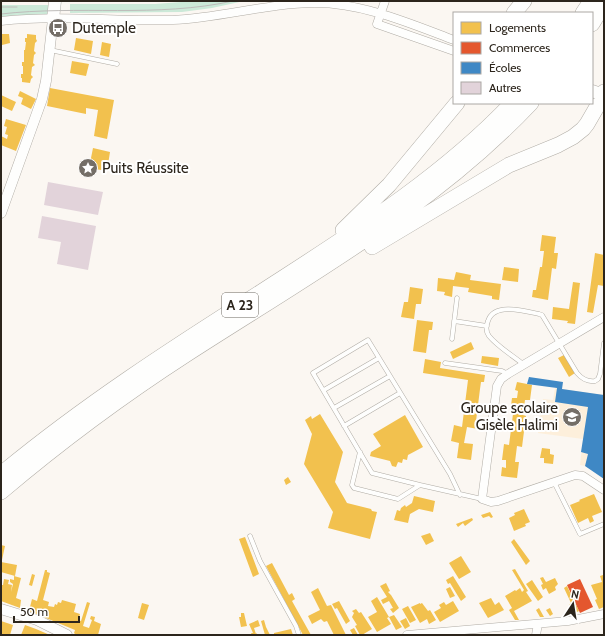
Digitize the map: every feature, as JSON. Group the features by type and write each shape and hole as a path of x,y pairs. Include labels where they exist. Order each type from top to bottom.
{"highway":[{"path":"515,12 524,1"},
{"path":"584,12 591,1"},
{"path":"593,22 604,4"},
{"path":"281,295 319,278 508,165 566,141 583,129 591,119 600,98"},
{"path":"309,261 381,194 456,104"},
{"name":"A 23","path":"1,474 56,430 117,386 379,215 426,180 466,147 511,104"},
{"name":"A 23","path":"1,492 58,445 111,406 187,354 355,247 434,191 489,145 530,104"}],"main road":[{"path":"53,19 55,1"}],"street":[{"path":"385,1 377,24 453,52"},
{"path":"1,21 33,18 175,20 307,3 334,4 380,13 453,40"},
{"path":"1,213 42,99 45,87 53,19"},
{"path":"604,317 523,364 501,379 498,386 482,499 490,502 498,501 573,475 585,477 604,490"},
{"path":"1,609 37,620 67,635"},
{"path":"407,635 538,624 580,619 604,614"},
{"path":"536,635 538,624"}],"lane":[{"path":"50,50 117,64"},
{"path":"452,339 457,298"},
{"path":"523,364 490,337 487,331 487,326 491,315 508,309 539,314 544,318 580,376 592,382 599,377 604,344"},
{"path":"454,321 487,326"},
{"path":"460,495 450,474 368,340 313,373 372,473 460,495 482,499"},
{"path":"324,390 379,358"},
{"path":"445,363 502,371 508,374"},
{"path":"334,408 390,376"},
{"path":"344,426 400,393"},
{"path":"360,452 352,485 354,488 398,499 420,485"},
{"path":"554,481 580,534 604,524"},
{"path":"250,536 260,561 296,626 299,635"}],"shaded area":[{"name":"Groupe scolaire Gisèle Halimi","path":"555,388 604,395 585,466 580,465 583,439 538,433 543,399 553,400"}],"green space":[{"path":"194,1 244,1 212,8 182,12 70,13 70,4 155,4"},
{"path":"1,5 50,5 50,15 1,17"}],"building: Logements":[{"path":"1,34 9,34 10,43 2,45"},
{"path":"27,34 36,35 37,41 35,43 34,51 36,53 34,55 33,63 35,65 32,67 31,75 33,77 30,83 22,82 21,78 21,74 23,74 22,62 24,62 25,38 27,38"},
{"path":"76,38 93,41 91,54 74,50"},
{"path":"102,42 111,44 109,57 100,55"},
{"path":"72,61 89,64 86,76 70,73"},
{"path":"50,88 114,100 107,139 94,136 98,110 86,108 86,114 47,106"},
{"path":"20,91 36,99 31,109 21,104 23,98 18,96"},
{"path":"1,95 16,102 12,111 1,106"},
{"path":"6,119 26,125 16,151 1,145 1,136 7,139 8,135 5,134 7,127 4,126"},
{"path":"93,148 110,152 107,171 89,168"},
{"path":"542,235 556,237 554,253 558,253 556,269 552,268 548,300 532,297 533,290 536,290 540,267 542,267 544,251 540,251"},
{"path":"595,253 604,255 604,286 598,285 593,313 587,312"},
{"path":"504,267 519,269 518,282 502,280"},
{"path":"456,272 471,275 470,280 501,284 499,300 492,299 492,296 468,292 469,288 453,286 452,297 444,295 445,292 437,291 438,278 454,280"},
{"path":"573,282 580,283 575,324 567,323 568,321 552,319 553,307 569,309"},
{"path":"410,287 423,289 421,304 416,304 414,319 401,317 404,302 408,302"},
{"path":"417,320 433,322 432,330 429,330 426,353 413,351"},
{"path":"471,342 474,349 453,359 450,352"},
{"path":"564,355 575,373 569,377 558,358"},
{"path":"482,356 499,358 498,366 481,363"},
{"path":"425,359 441,362 440,368 485,375 484,382 481,382 480,389 476,421 478,421 478,429 467,427 464,443 473,444 471,460 457,458 459,443 451,441 454,425 462,427 468,380 423,373"},
{"path":"517,382 532,385 530,400 525,400 523,415 526,416 522,447 517,446 515,462 519,462 517,478 501,476 502,467 506,468 506,460 502,460 504,444 509,445 513,414 510,413 512,398 517,398 518,391 515,390"},
{"path":"320,414 343,452 335,482 347,503 377,512 370,539 328,528 333,512 304,464 312,434 305,420 311,416 312,419"},
{"path":"405,415 423,447 408,455 407,460 403,459 402,463 398,462 396,467 392,466 390,461 370,456 371,452 381,446 373,434"},
{"path":"542,448 550,449 550,454 554,455 553,464 544,463 544,458 540,458"},
{"path":"288,477 291,482 286,485 284,480"},
{"path":"594,494 602,512 592,516 594,521 590,523 588,518 578,523 570,505"},
{"path":"414,496 435,501 433,512 419,509 410,514 408,523 394,520 397,510 400,511 405,505 406,507 412,503"},
{"path":"524,509 530,522 525,524 526,526 514,531 509,518 515,515 514,513"},
{"path":"490,512 493,517 491,518 489,516 483,518 481,515"},
{"path":"472,518 473,520 465,526 463,523 458,527 456,524"},
{"path":"430,533 434,541 426,545 421,536"},
{"path":"245,537 259,574 253,577 239,539"},
{"path":"514,539 530,561 526,565 511,542"},
{"path":"1,545 5,546 2,560 2,548"},
{"path":"461,556 471,572 459,579 449,563"},
{"path":"1,562 17,565 15,576 1,572"},
{"path":"272,563 289,595 292,593 295,599 292,601 311,635 303,635 266,566"},
{"path":"515,569 532,601 514,611 519,620 515,620 509,610 512,608 505,596 520,588 522,592 524,590 512,570"},
{"path":"45,570 50,573 43,600 49,602 48,606 54,607 58,602 61,603 62,600 76,604 74,612 80,614 78,620 81,621 87,602 90,603 83,626 89,628 92,620 90,619 91,616 95,617 94,621 101,624 98,635 76,635 74,633 75,630 29,611 32,599 37,601"},
{"path":"32,574 35,575 32,586 29,585"},
{"path":"603,575 604,607 599,609 595,600 597,599 591,585 602,582 600,576"},
{"path":"14,576 21,578 16,598 21,600 20,608 1,601 1,585 3,585 4,579 9,580 8,584 12,585 11,592 13,584 10,582 10,579 14,580"},
{"path":"453,576 466,597 461,601 450,583 448,584 446,580"},
{"path":"543,577 546,582 555,578 558,584 555,587 556,590 549,594 546,588 543,590 541,585 543,584 540,578"},
{"path":"532,580 543,597 538,601 526,584"},
{"path":"386,583 390,591 388,592 399,608 393,613 390,609 393,608 389,601 383,604 381,600 387,597 380,586"},
{"path":"567,586 579,611 573,614 569,605 571,603 564,588"},
{"path":"450,587 455,596 450,598 446,589"},
{"path":"318,588 327,606 331,605 346,635 334,635 327,621 324,622 321,619 312,624 308,616 320,610 311,592"},
{"path":"377,597 389,617 387,618 391,624 377,632 368,617 377,612 371,601"},
{"path":"491,598 495,605 499,602 504,610 488,618 479,603"},
{"path":"339,601 350,621 346,624 337,608 335,609 332,604"},
{"path":"453,601 459,611 440,622 434,612 441,608 439,605 444,602 446,605"},
{"path":"142,603 149,605 144,620 138,618"},
{"path":"422,603 428,611 430,610 436,620 429,624 427,619 420,623 411,607"},
{"path":"408,606 416,620 410,623 402,609"},
{"path":"539,608 544,617 540,617 536,610"},
{"path":"550,608 553,614 550,616 546,610"},
{"path":"356,609 359,613 361,612 372,629 362,635 360,635 355,626 357,625 352,617 354,613 352,611"},
{"path":"241,613 244,613 247,626 241,627 239,617 241,617"},
{"path":"394,615 402,627 396,630 389,617"},
{"path":"406,618 410,626 405,629 400,621"},
{"path":"258,620 260,626 254,628 257,635 252,635 251,633 253,633 249,624"},
{"path":"264,620 270,635 265,635 261,621"},
{"path":"1,621 13,625 10,635 1,635"},
{"path":"25,625 36,629 50,635 21,635"},
{"path":"354,628 358,635 353,635 350,630"},
{"path":"291,629 293,635 274,635 274,633"}],"building: Commerces":[{"path":"580,579 593,607 580,613 567,585"}],"building: Écoles":[{"path":"529,377 563,382 562,389 604,395 604,479 585,466 588,454 581,452 588,407 555,402 557,388 527,384"}],"building: Autres":[{"path":"48,182 103,192 98,215 44,205"},
{"path":"42,216 96,226 88,270 57,264 61,242 38,238"}],"tram line":[{"path":"1,14 59,11 176,9 233,1"},
{"path":"1,7 17,7"}],"place":[{"name":"Dutemple","path":"58,28"},
{"name":"Puits Réussite","path":"88,168"},
{"name":"Groupe scolaire Gisèle Halimi","path":"572,417"}]}
